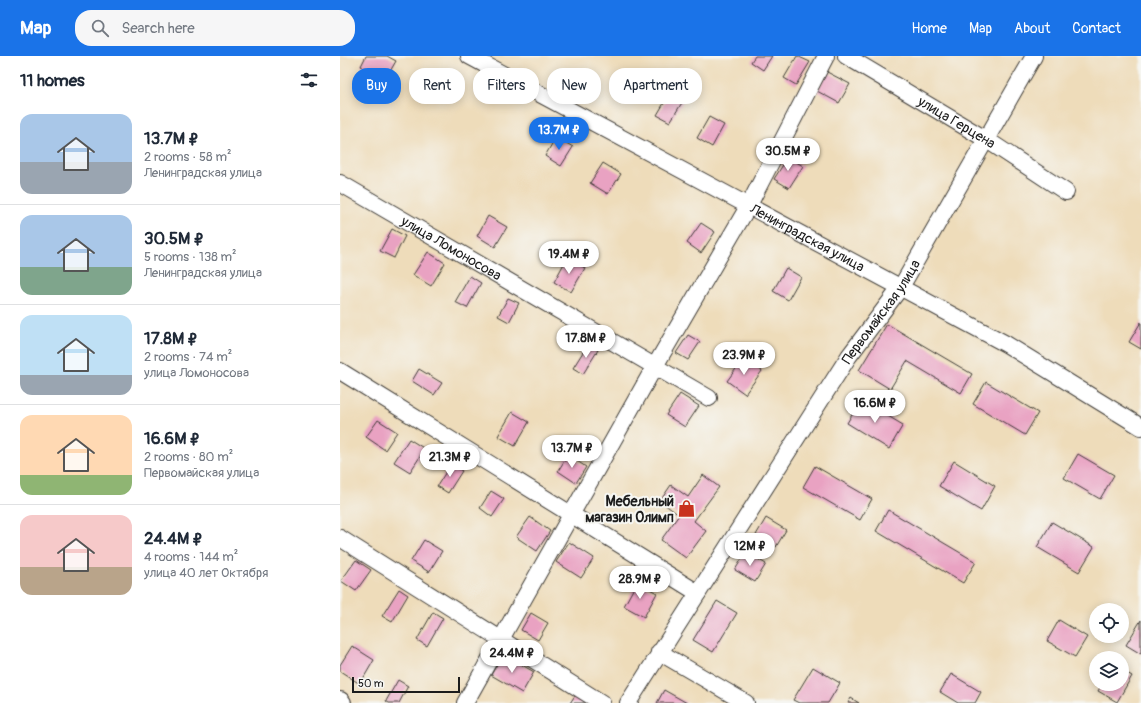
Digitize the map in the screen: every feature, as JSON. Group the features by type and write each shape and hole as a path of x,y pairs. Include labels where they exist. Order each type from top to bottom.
{"street":[{"name":"Ленинградская улица","path":"469,56 1006,344 1141,427"},
{"path":"465,703 655,366 749,205 826,56"},
{"name":"улица Герцена","path":"846,56 987,140 1066,192"},
{"name":"Первомайская улица","path":"628,703 848,356 901,287 1034,56"},
{"name":"улица Ломоносова","path":"340,183 709,398"},
{"path":"340,370 698,593"},
{"path":"340,538 602,703"},
{"path":"659,652 746,703"}],"building":[{"path":"366,56 387,56 396,61 392,68 364,68 361,66"},
{"path":"755,56 772,56 763,70 751,62"},
{"path":"797,56 810,62 796,85 784,78"},
{"path":"827,72 850,84 839,103 817,91"},
{"path":"664,104 681,104 670,122 657,115"},
{"path":"709,117 724,125 712,147 697,138"},
{"path":"556,137 573,147 561,166 545,156"},
{"path":"788,157 803,166 789,188 774,179"},
{"path":"603,163 621,174 608,194 590,183"},
{"path":"488,216 507,227 495,247 477,236"},
{"path":"701,223 715,232 701,253 687,243"},
{"path":"392,229 405,236 394,258 380,251"},
{"path":"428,252 445,263 431,286 413,275"},
{"path":"567,258 585,268 571,292 554,282"},
{"path":"786,268 801,277 788,300 773,291"},
{"path":"470,276 481,283 467,308 455,302"},
{"path":"508,298 519,303 509,322 498,316"},
{"path":"1141,322 1141,349 1129,342"},
{"path":"887,324 972,374 961,393 907,361 890,389 859,370"},
{"path":"688,335 700,342 688,360 676,353"},
{"path":"588,344 598,350 583,374 573,368"},
{"path":"744,358 762,371 745,394 727,381"},
{"path":"419,369 442,383 434,395 412,381"},
{"path":"986,382 1038,413 1025,435 973,404"},
{"path":"680,394 699,406 685,427 666,415"},
{"path":"861,400 903,425 889,449 847,423"},
{"path":"512,412 529,422 515,446 498,436"},
{"path":"378,420 397,432 385,450 366,437"},
{"path":"409,439 425,449 410,472 394,462"},
{"path":"1078,454 1114,475 1100,499 1064,478"},
{"path":"568,455 586,467 576,483 558,471"},
{"path":"954,461 995,486 981,511 939,486"},
{"path":"451,464 462,471 448,493 437,486"},
{"path":"815,466 872,499 860,520 803,487"},
{"path":"703,475 719,487 694,521 706,531 686,558 661,540 679,515 660,501 671,485 688,497"},
{"path":"491,491 504,499 492,517 480,508"},
{"path":"888,510 976,562 963,583 876,531"},
{"path":"530,517 550,531 537,551 516,537"},
{"path":"766,518 786,530 776,547 756,535"},
{"path":"1052,522 1094,547 1079,572 1037,547"},
{"path":"424,540 442,551 429,572 411,561"},
{"path":"569,542 594,558 581,578 556,562"},
{"path":"746,552 766,564 755,582 735,570"},
{"path":"356,560 371,570 356,591 341,581"},
{"path":"637,582 657,593 644,617 624,606"},
{"path":"399,589 408,595 392,622 382,616"},
{"path":"717,601 737,613 713,652 693,640"},
{"path":"433,612 443,618 427,646 417,640"},
{"path":"531,613 548,623 538,640 521,630"},
{"path":"1059,620 1087,637 1075,657 1047,641"},
{"path":"1141,620 1141,654 1126,645 1129,643 1129,640"},
{"path":"352,646 374,660 360,684 340,671 340,665"},
{"path":"503,654 534,672 522,693 491,675"},
{"path":"813,667 840,683 828,703 799,703 793,700"},
{"path":"951,674 981,692 975,703 958,703 940,692"},
{"path":"1129,674 1132,676 1129,681"},
{"path":"398,680 408,686 399,703 389,703 386,701"},
{"path":"664,690 687,703 657,703"},
{"path":"1098,691 1123,691 1117,702"},
{"path":"576,694 587,700 585,703 570,703"},
{"path":"851,698 859,703 848,703"}],"place":[{"name":"Мебельный магазин Олимп","path":"687,509"}]}
